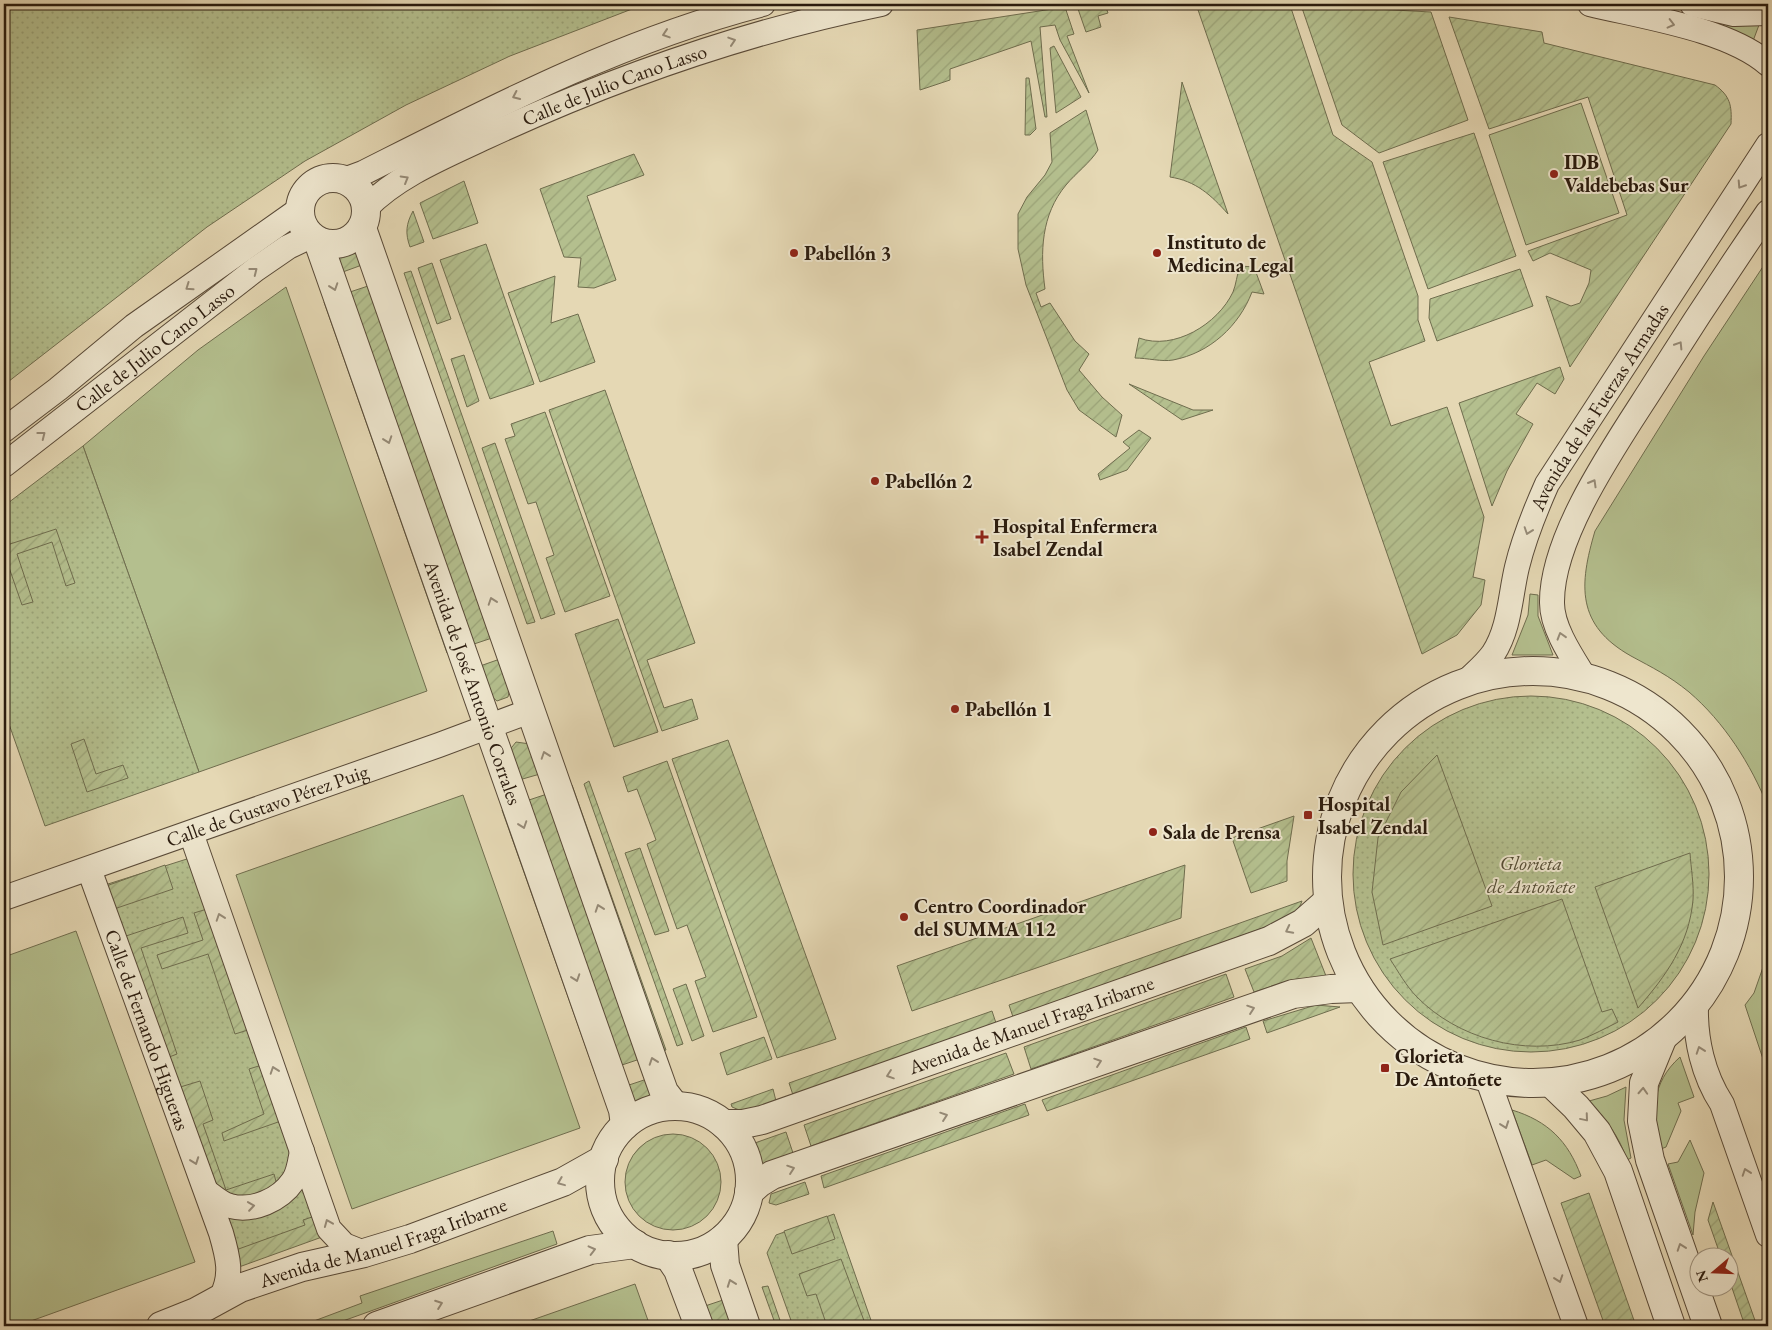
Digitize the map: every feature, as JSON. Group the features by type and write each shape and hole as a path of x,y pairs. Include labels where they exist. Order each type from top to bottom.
{"street":[{"name":"Calle de Julio Cano Lasso","path":"344,180 363,173 530,89 622,50 763,4"},
{"name":"Calle de Julio Cano Lasso","path":"364,218 384,191 465,147 535,114 637,72 756,34 881,4"},
{"path":"1590,4 1726,39 1754,52 1768,64"},
{"path":"1692,4 1734,14 1768,13"},
{"name":"Avenida de las Fuerzas Armadas","path":"1466,682 1492,656 1502,637 1508,617 1517,564 1534,514 1547,484 1768,145"},
{"path":"364,218 348,242 338,244 314,239 300,219 300,209 307,190 314,183 334,178 344,180 359,190 364,218 530,711 664,1092 674,1105"},
{"name":"Calle de Julio Cano Lasso","path":"4,430 58,389 134,326 300,209"},
{"name":"Avenida de las Fuerzas Armadas","path":"1585,678 1563,644 1551,605 1554,573 1579,508 1615,445 1714,290 1768,212"},
{"name":"Calle de Julio Cano Lasso","path":"4,465 256,269 288,247 314,239"},
{"name":"Avenida de José Antonio Corrales","path":"314,239 623,1110 625,1125"},
{"path":"1546,671 1585,678 1613,687 1639,701 1662,717 1684,737 1707,768 1728,812 1735,840 1738,869 1736,907 1724,954 1711,980 1696,1005 1662,1039 1637,1056 1610,1070 1581,1079 1551,1084 1527,1084 1488,1080 1446,1065 1407,1042 1375,1010 1359,988 1338,946 1328,901 1328,851 1334,822 1344,793 1358,766 1376,742 1398,720 1422,702 1466,682 1506,672 1546,671"},
{"name":"Calle de Gustavo Pérez Puig","path":"4,898 530,711"},
{"path":"191,833 329,1229 344,1245 364,1253"},
{"name":"Calle de Fernando Higueras","path":"89,869 207,1192 228,1259 228,1285 221,1298"},
{"name":"Avenida de Manuel Fraga Iribarne","path":"724,1124 743,1124 762,1120 1269,941 1303,923 1328,901"},
{"path":"749,1192 772,1175 1293,994 1331,989 1359,988"},
{"path":"1696,1005 1697,1043 1715,1093 1722,1104 1768,1234"},
{"path":"1662,1039 1644,1082 1642,1121 1650,1160 1708,1326"},
{"path":"1488,1080 1576,1326"},
{"path":"1551,1084 1576,1107 1597,1132 1618,1171 1671,1326"},
{"path":"674,1105 700,1110 724,1124 737,1139 745,1156 749,1173 749,1192 740,1218 723,1239 704,1250 689,1254 668,1255 647,1250 635,1244 615,1224 604,1203 600,1185 604,1159 611,1141 625,1125 646,1111 674,1105"},
{"path":"207,1192 230,1207 250,1207 266,1203 278,1197 294,1181 302,1151"},
{"name":"Avenida de Manuel Fraga Iribarne","path":"161,1326 196,1312 240,1288 287,1271 364,1253 410,1239 563,1182 604,1159"},
{"path":"723,1239 725,1265 746,1326"},
{"path":"380,1326 590,1250 635,1244"},
{"path":"668,1255 678,1270 699,1326"}],"green space":[{"path":"4,4 645,4 510,56 406,105 305,161 207,227 4,385"},
{"path":"1105,5 1108,13 1098,16 1101,27 1086,32 1077,6"},
{"path":"1290,5 1333,135 1372,162 1418,296 1418,320 1425,341 1369,362 1391,426 1447,407 1484,517 1473,577 1485,580 1481,605 1457,635 1422,654 1197,7"},
{"path":"1301,5 1431,12 1468,120 1379,153 1342,125"},
{"path":"1065,7 1074,34 1067,36 1089,93 1060,40 1055,25 1040,27 1047,117 1045,117 1031,41 950,69 950,80 920,90 917,30"},
{"path":"1690,15 1733,26 1759,25 1753,41"},
{"path":"1449,17 1542,32 1544,43 1715,85 1724,93 1729,102 1731,124 1570,367 1546,296 1571,306 1580,303 1589,283 1591,270 1550,253 1533,261 1528,251 1627,215 1588,97 1489,129"},
{"path":"1054,46 1081,97 1056,113 1050,48"},
{"path":"1026,78 1029,78 1036,129 1030,135 1025,135"},
{"path":"1182,82 1228,214 1195,185 1170,177"},
{"name":"IDB Valdebebas Sur","path":"1581,103 1619,213 1526,245 1489,135"},
{"path":"1086,110 1098,150 1066,185 1051,209 1044,234 1043,275 1045,289 1036,293 1041,307 1050,303 1075,341 1089,354 1079,370 1102,397 1122,415 1116,437 1079,410 1067,390 1026,285 1018,249 1018,214 1027,197 1045,175 1052,162 1050,133"},
{"path":"1474,133 1516,256 1428,289 1383,162"},
{"path":"634,154 644,175 587,196 616,280 594,288 578,287 581,258 564,257 540,189"},
{"path":"464,181 478,223 433,239 420,203"},
{"path":"413,211 424,242 410,247 407,229"},
{"path":"354,244 362,265 340,273 332,252"},
{"path":"486,244 534,384 490,399 440,260"},
{"path":"1768,259 1768,807 1745,760 1725,730 1702,704 1674,681 1613,644 1600,631 1591,617 1586,602 1585,586 1586,569 1595,531 1704,356"},
{"path":"432,263 451,319 437,324 418,268"},
{"path":"1240,266 1254,267 1264,294 1252,292 1239,316 1222,336 1199,351 1173,360 1135,358 1139,338 1152,341 1166,341 1180,338 1194,332 1217,315 1233,292"},
{"path":"1520,269 1533,306 1437,341 1429,318 1430,299"},
{"path":"411,271 535,622 527,624 404,273"},
{"path":"555,276 551,323 578,314 595,362 540,382 508,293"},
{"path":"368,286 492,638 471,645 347,293"},
{"path":"286,287 427,691 199,772 83,446 198,350"},
{"path":"328,300 451,651 447,653 324,302"},
{"path":"464,355 479,401 467,407 451,359"},
{"path":"1560,367 1564,379 1555,394 1537,383 1516,414 1533,424 1507,471 1492,506 1459,403"},
{"path":"1129,384 1193,410 1213,410 1182,420"},
{"path":"605,390 695,643 647,660 664,708 692,699 698,719 662,731 549,410"},
{"path":"545,412 610,596 565,612 546,558 554,555 536,502 528,504 505,439 515,436 511,424"},
{"path":"1139,430 1151,438 1127,470 1100,480 1098,474 1130,448 1123,442"},
{"path":"495,443 555,614 541,619 482,448"},
{"path":"83,446 199,772 45,826 4,710 4,506"},
{"path":"56,529 75,583 66,586 52,542 17,554 33,602 22,605 4,553 4,546"},
{"path":"1530,594 1538,595 1538,616 1553,655 1512,655 1528,615"},
{"path":"618,619 658,732 614,747 575,634"},
{"path":"500,659 510,688 508,697 497,701 490,695 480,666"},
{"name":"Glorieta de Antoñete","path":"1531,696 1566,699 1599,709 1630,726 1657,748 1679,775 1696,806 1706,839 1709,874 1706,909 1696,942 1679,973 1657,1000 1630,1022 1599,1039 1566,1049 1531,1052 1496,1049 1463,1039 1432,1022 1405,1000 1383,973 1366,942 1356,909 1353,874 1356,839 1366,806 1383,775 1405,748 1432,726 1463,709 1496,699"},
{"path":"84,739 96,774 123,765 128,778 87,792 71,744"},
{"path":"728,740 836,1039 777,1058 672,759"},
{"path":"516,742 530,744 540,774 519,780 508,752"},
{"path":"1437,755 1492,906 1383,945 1372,892 1378,838 1401,792"},
{"path":"667,761 757,1017 713,1032 695,981 706,977 687,925 677,929 647,844 656,840 637,789 628,792 623,777"},
{"path":"589,781 683,1044 677,1046 584,784"},
{"path":"572,785 666,1050 663,1051 568,786"},
{"path":"547,794 640,1059 619,1066 526,801"},
{"path":"463,795 580,1128 352,1209 236,875"},
{"path":"505,809 599,1075 596,1076 502,810"},
{"path":"1294,816 1287,861 1287,881 1251,893 1232,838"},
{"path":"640,848 669,931 655,935 625,853"},
{"path":"1690,853 1693,900 1687,931 1667,971 1638,1008 1595,887"},
{"path":"190,858 321,1234 238,1262 106,888 108,884"},
{"path":"165,865 173,889 114,909 107,888 109,885"},
{"path":"1185,865 1181,918 912,1011 897,966"},
{"path":"1562,899 1602,1012 1612,1009 1618,1022 1580,1040 1559,1045 1514,1045 1471,1033 1433,1011 1417,997 1390,959"},
{"path":"1302,901 1295,911 1277,923 1013,1017 1009,1005"},
{"path":"207,909 248,1030 235,1034 208,954 162,969 157,955 203,940 194,913"},
{"path":"183,917 188,933 141,948 177,1054 164,1059 123,937"},
{"path":"76,931 195,1262 17,1326 4,1326 4,957"},
{"path":"1311,938 1326,976 1291,980 1254,992 1245,969 1282,956"},
{"path":"1768,953 1768,1074 1745,1005 1754,993"},
{"path":"1226,974 1234,997 1031,1069 1024,1047"},
{"path":"686,984 704,1036 692,1041 673,989"},
{"path":"1316,1005 1340,1007 1267,1033 1263,1021"},
{"path":"992,1011 996,1023 793,1095 789,1083"},
{"path":"1246,1027 1250,1039 1047,1111 1042,1100"},
{"path":"764,1037 772,1059 727,1075 720,1053"},
{"path":"1006,1053 1014,1074 811,1146 804,1125"},
{"path":"1680,1057 1694,1097 1678,1103 1681,1111 1666,1147 1661,1149 1656,1124 1656,1100 1663,1077"},
{"path":"262,1065 281,1121 224,1141 222,1133 264,1114 249,1069"},
{"path":"647,1079 654,1099 633,1106 626,1086"},
{"path":"200,1081 213,1120 203,1124 226,1190 274,1174 278,1189 241,1202 211,1190 177,1088"},
{"path":"1626,1087 1624,1120 1631,1158 1627,1160 1611,1128 1589,1101 1607,1096"},
{"path":"773,1089 776,1101 744,1112 732,1107 731,1104"},
{"path":"1025,1104 1029,1115 824,1188 821,1176"},
{"path":"1512,1110 1536,1120 1555,1134 1570,1152 1581,1176 1574,1179 1546,1160 1532,1165"},
{"path":"786,1132 793,1153 759,1165 752,1144"},
{"path":"673,1134 691,1138 707,1148 717,1164 721,1182 717,1200 707,1216 691,1226 673,1230 655,1226 639,1216 629,1200 625,1182 629,1164 639,1148 655,1138"},
{"path":"1690,1140 1704,1173 1695,1212 1693,1235 1668,1164 1678,1162"},
{"path":"805,1182 809,1194 776,1205 769,1203 771,1194"},
{"path":"1589,1193 1636,1326 1605,1326 1561,1203"},
{"path":"1713,1202 1729,1248 1718,1248 1708,1220"},
{"path":"834,1214 873,1326 793,1326 767,1253 776,1235"},
{"path":"315,1216 322,1237 239,1267 233,1251 305,1225 303,1220"},
{"path":"827,1216 835,1239 792,1254 784,1231"},
{"path":"553,1231 557,1244 329,1326 316,1326 314,1321 362,1303 360,1296"},
{"path":"841,1259 866,1326 827,1326 816,1294 807,1296 799,1274"},
{"path":"1740,1278 1757,1326 1745,1326 1735,1298 1740,1298"},
{"path":"635,1284 650,1326 515,1326"},
{"path":"768,1286 782,1326 776,1326 762,1287"},
{"path":"726,1299 736,1326 712,1326 705,1306"}],"place":[{"name":"IDB Valdebebas Sur","path":"1554,174"},
{"name":"Pabellón 3","path":"794,253"},
{"name":"Instituto de Medicina Legal","path":"1157,253"},
{"name":"Pabellón 2","path":"875,481"},
{"name":"Hospital Enfermera Isabel Zendal","path":"982,537"},
{"name":"Pabellón 1","path":"955,709"},
{"name":"Hospital Isabel Zendal","path":"1308,815"},
{"name":"Sala de Prensa","path":"1153,832"},
{"name":"Centro Coordinador del SUMMA 112","path":"904,917"},
{"name":"Glorieta De Antoñete","path":"1385,1068"}]}
